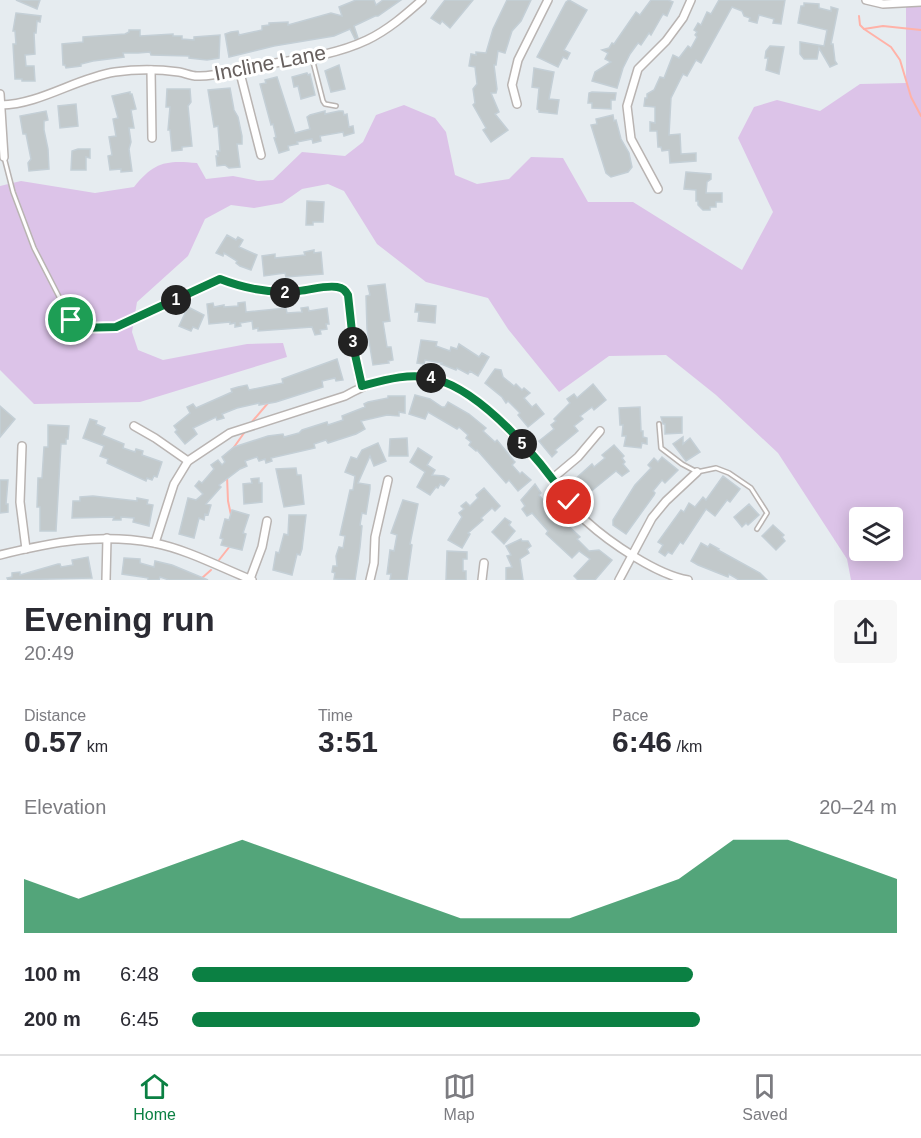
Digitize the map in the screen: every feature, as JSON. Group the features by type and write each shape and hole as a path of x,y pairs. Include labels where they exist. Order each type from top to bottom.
{"street":[{"name":"Incline Lane","path":"1,105 14,105 33,100 95,75 135,70 177,72 197,76 219,74 331,53 365,41 391,26 422,0"},
{"path":"517,104 512,85 518,60 548,0"},
{"path":"658,189 631,139 627,106 638,69 666,41 683,18 691,0"},
{"path":"866,0 883,4 921,2"},
{"path":"239,69 261,155"},
{"path":"151,70 152,138"},
{"path":"0,94 4,157"},
{"path":"220,279 241,288 271,292 331,287 345,290 348,295 354,350 362,386"},
{"path":"155,543 174,484 188,461 230,433 345,396 362,386 388,378 414,377 434,379 453,387 493,412 553,478 569,502 587,521 620,547 654,569 687,580"},
{"path":"134,426 188,461"},
{"path":"553,478 578,457 600,431"},
{"path":"22,446 20,502 26,549"},
{"path":"619,580 652,518 666,501 697,472"},
{"path":"370,580 374,563 375,537 388,480"},
{"path":"0,555 69,539 107,538 155,543 251,580 267,521"},
{"path":"106,580 107,538"},
{"path":"483,580 484,563"}],"lane":[{"path":"312,57 323,101 325,104 336,106"},
{"path":"4,157 13,192 34,248 71,320 78,328 116,327 220,279"},
{"path":"659,424 661,448 682,464 697,472 719,468 751,488 767,513 757,529"}],"shaded area":[{"path":"906,0 921,0 921,580 851,580 847,559 778,453 716,395 666,355 609,356 559,392 508,329 488,298 426,282 377,244 344,191 328,184 302,189 282,203 254,208 231,205 205,219 188,256 137,302 132,332 138,350 163,360 247,344 283,343 287,357 140,402 34,404 0,370 0,186 21,181 95,193 134,187 148,172 161,164 177,162 197,163 206,179 233,176 258,181 273,180 302,152 345,156 363,142 376,115 404,105 435,118 446,132 455,175 477,184 509,179 531,157 563,158 588,202 633,202 742,270 773,212 738,138 754,107 777,100 820,111 860,84 906,83"}],"building":[{"path":"16,0 40,0 37,9"},
{"path":"356,0 374,0 376,5 383,0 401,0 378,16 354,26 358,38 355,39 350,29 334,36 274,46 229,57 225,34 238,31 239,35 262,30 262,26 269,25 269,23 288,22 288,25 331,13 342,16 339,7"},
{"path":"445,0 473,0 450,28 442,21 440,24 431,18"},
{"path":"507,0 531,0 521,21 512,31 505,53 498,51 496,65 494,65 497,89 496,93 491,93 499,112 495,114 508,130 491,142 483,130 486,128 473,105 475,103 473,89 477,84 475,67 469,66 471,54 486,53 493,29"},
{"path":"569,0 587,10 564,50 570,53 567,59 563,57 558,67 537,57"},
{"path":"651,0 673,2 667,16 663,14 651,35 649,33 641,45 638,43 630,54 617,88 592,81 595,72 611,62 605,59 608,53 602,50 614,44 636,12 640,15"},
{"path":"719,0 785,0 781,24 773,23 774,19 759,15 757,23 749,21 750,18 744,16 742,11 732,7 701,63 696,60 687,76 683,74 671,98 669,135 680,134 681,154 696,153 696,161 670,163 669,150 662,151 661,147 658,147 657,131 650,131 650,122 655,123 655,107 644,106 645,98 654,90 660,77 664,78 673,55 679,58 688,46 691,48 697,37 695,35 697,32 694,30 698,23 701,25 707,12 711,14"},
{"path":"804,3 819,4 819,8 831,11 831,7 838,9 831,44 833,44 837,64 830,67 819,48 817,59 804,59 800,54 800,42 824,46 827,30 798,23 801,6 804,6"},
{"path":"16,13 41,16 40,22 37,21 36,33 34,33 35,54 25,55 26,66 34,66 35,81 15,79 13,44 16,44 15,31 13,31"},
{"path":"129,30 140,30 140,36 173,34 173,36 182,36 182,39 194,40 194,37 220,35 219,58 207,60 189,58 189,56 151,55 150,52 123,53 124,57 93,61 81,64 81,66 66,68 63,65 62,44 83,42 83,37 125,34"},
{"path":"770,46 784,47 779,74 766,70 768,58 765,58 766,51"},
{"path":"339,65 345,89 331,92 325,71"},
{"path":"534,68 554,72 549,99 559,100 557,114 539,112 537,109 539,88 532,87"},
{"path":"310,74 315,95 301,99 298,86 294,87 292,77"},
{"path":"277,77 295,133 310,129 307,117 310,115 325,111 325,114 343,111 344,115 347,114 349,127 353,126 354,133 344,136 343,132 320,136 321,141 313,143 312,139 297,142 298,144 288,146 289,150 279,153 274,138 276,137 273,124 271,125 260,84"},
{"path":"230,88 242,144 237,144 240,167 229,168 225,165 217,166 217,151 220,151 218,126 214,127 208,90"},
{"path":"167,89 190,89 191,102 188,106 192,146 182,147 182,150 172,151 170,130 168,130 170,107 166,107"},
{"path":"130,92 136,109 131,110 134,128 129,128 132,171 110,170 108,156 112,155 109,137 116,136 113,119 118,118 112,96"},
{"path":"589,93 616,93 615,100 611,100 611,109 592,108 592,103 588,103"},
{"path":"76,104 78,126 60,128 58,106"},
{"path":"46,111 48,120 44,121 44,130 49,169 29,171 28,163 31,159 20,116"},
{"path":"613,115 621,139 629,153 632,167 628,172 611,177 606,173 591,125 597,124 596,119"},
{"path":"90,149 90,158 86,157 86,170 71,170 72,151"},
{"path":"686,172 711,174 711,179 707,182 706,193 722,193 722,202 716,202 716,207 710,207 710,210 703,210 696,201 696,190 684,189"},
{"path":"307,201 324,202 323,222 306,225"},
{"path":"227,235 236,240 238,237 243,240 239,247 257,255 251,270 240,266 236,263 237,261 224,253 223,256 216,253"},
{"path":"314,250 314,253 321,252 323,274 286,277 285,273 264,276 262,256 275,254 275,258 305,255 304,252"},
{"path":"385,284 390,321 383,322 387,347 391,347 393,360 388,361 389,363 373,365 367,329 366,296 370,295 368,286"},
{"path":"245,302 246,312 286,308 287,313 302,312 301,308 308,307 309,311 327,308 329,324 326,324 327,329 320,330 321,334 315,335 312,327 258,331 258,328 253,329 252,321 240,323 241,326 235,327 235,323 230,324 230,322 209,324 207,304 213,303 214,307 224,305 224,307 238,306 238,303"},
{"path":"416,304 436,306 435,323 418,321 419,312 415,312"},
{"path":"188,307 204,315 198,329 193,327 191,331 179,326"},
{"path":"421,340 437,342 436,346 450,351 451,347 457,349 459,344 479,357 482,353 489,357 478,376 470,371 468,374 442,363 425,360 424,364 417,363"},
{"path":"337,359 343,380 336,381 335,378 322,381 323,387 276,402 259,405 259,403 222,414 224,418 217,420 216,417 193,428 197,434 185,444 175,432 177,430 174,426 190,413 187,407 193,404 196,408 238,387 247,385 249,390 283,383 282,379"},
{"path":"495,369 501,370 503,377 514,386 516,384 522,390 524,388 530,393 524,398 532,407 536,404 544,414 528,427 518,415 520,413 485,383"},
{"path":"593,384 606,400 594,410 592,407 580,416 583,419 574,426 578,431 555,450 557,452 552,457 539,441 554,429 551,425 556,421 554,419 570,403 567,399 574,394 577,398"},
{"path":"415,395 430,399 442,407 445,407 448,402 469,414 486,428 483,431 495,442 497,440 515,462 512,465 520,474 522,472 531,480 518,491 509,480 506,483 477,450 469,445 471,442 466,438 468,435 459,427 457,429 428,412 425,419 409,414"},
{"path":"388,396 405,396 405,413 399,412 399,416 387,415 361,421 365,429 356,434 328,443 326,440 314,444 315,448 271,458 272,461 266,463 265,459 259,461 257,457 245,461 247,466 219,485 221,487 206,504 211,505 208,515 205,514 204,520 199,518 194,538 179,534 188,498 196,500 203,494 195,486 199,481 202,483 214,469 211,465 218,460 222,465 225,462 222,457 234,447 268,436 283,434 284,437 299,433 327,422 328,425 343,420 342,416 365,407 364,404 368,402 388,398"},
{"path":"0,406 15,419 0,437"},
{"path":"640,407 641,431 643,431 643,437 647,438 647,444 642,443 641,448 624,446 626,436 622,436 623,425 620,425 619,408"},
{"path":"661,417 682,417 682,433 665,434 665,424"},
{"path":"90,419 97,421 96,424 105,428 102,435 124,444 123,448 135,452 136,449 143,451 142,455 162,462 157,477 154,476 152,480 147,478 146,481 107,463 108,459 100,456 104,446 83,438"},
{"path":"48,425 69,426 66,444 61,444 56,531 40,531 40,507 37,507 38,478 42,478 44,447 48,447"},
{"path":"683,437 683,444 690,438 700,452 686,461 673,444"},
{"path":"407,438 408,456 389,456 390,439"},
{"path":"378,443 386,461 374,466 370,456 358,483 370,485 370,489 366,514 362,513 360,525 362,526 355,580 334,579 333,566 337,566 336,556 339,547 343,548 345,536 340,535 355,476 345,472 351,457 357,459 362,450"},
{"path":"614,445 624,456 623,464 629,471 622,476 616,471 589,493 587,490 583,494 572,482 592,464 594,467 605,458 602,455"},
{"path":"418,448 432,457 427,465 435,470 432,475 449,479 444,486 440,484 438,488 436,487 430,495 417,487 425,472 410,462"},
{"path":"662,457 678,470 665,483 662,480 653,491 654,495 626,534 613,525 613,520 635,485 651,468 648,465 654,458 658,462"},
{"path":"296,468 297,475 301,475 304,504 284,507 276,469"},
{"path":"723,476 740,489 730,502 727,500 715,516 706,509 683,544 680,542 672,554 668,552 665,556 659,552 663,545 658,542 681,510 684,512 689,503 695,507 703,497 706,500"},
{"path":"259,478 259,483 262,483 262,502 244,504 243,484 252,483 251,479"},
{"path":"0,480 8,480 6,504 8,504 8,512 0,513"},
{"path":"535,484 541,493 539,495 547,505 549,503 560,514 558,516 580,537 577,539 589,551 599,550 612,560 595,580 578,580 574,576 590,559 579,551 572,558 546,534 548,531 532,513 527,516 522,509 525,506 521,500"},
{"path":"484,488 500,506 495,511 492,508 481,518 483,520 468,533 470,534 462,548 448,540 462,517 459,513 464,509 461,506 466,502 470,506 478,498 476,495"},
{"path":"80,497 148,500 147,504 153,505 149,526 133,522 134,518 121,517 121,520 113,520 114,517 72,518 73,501 80,501"},
{"path":"403,500 418,504 410,544 412,545 407,580 390,580 391,574 387,574 390,550 394,551 397,535 391,533"},
{"path":"749,504 759,515 748,525 746,523 742,527 734,517"},
{"path":"232,510 249,515 243,533 246,534 242,550 221,545 223,539 220,538 225,519 229,520"},
{"path":"289,515 306,515 302,549 300,555 297,554 292,575 273,570 276,552 279,553 284,534 288,535"},
{"path":"505,518 511,522 509,525 515,531 504,544 492,532"},
{"path":"773,525 784,535 782,537 785,541 776,550 762,536"},
{"path":"521,539 528,541 531,546 527,549 529,553 520,559 523,580 506,580 506,568 512,567 507,556 511,555 506,546"},
{"path":"701,543 708,547 710,544 719,549 760,573 767,580 739,580 729,574 728,577 698,565 691,561"},
{"path":"447,551 467,552 467,559 463,559 466,580 446,580"},
{"path":"88,557 92,578 8,580 7,578 12,577 12,573 20,572 20,575 58,564 61,567 73,565 72,560"},
{"path":"124,558 140,559 140,563 154,567 155,561 172,565 208,580 169,580 160,577 159,580 148,580 148,578 122,574"}],"waterway":[{"path":"859,16 860,25 864,29 883,26 921,30"},
{"path":"864,29 891,47 900,60 911,97 921,116"},
{"path":"251,423 268,403"},
{"path":"232,450 244,433"},
{"path":"227,476 231,515"},
{"path":"219,560 230,546"},
{"path":"202,578 211,570"}],"route":[{"path":"71,320 78,328 116,327 220,279 241,288 284,293 339,287 348,295 354,350 362,386 388,378 414,377 434,379 453,387 493,412 553,478 569,502"}]}
